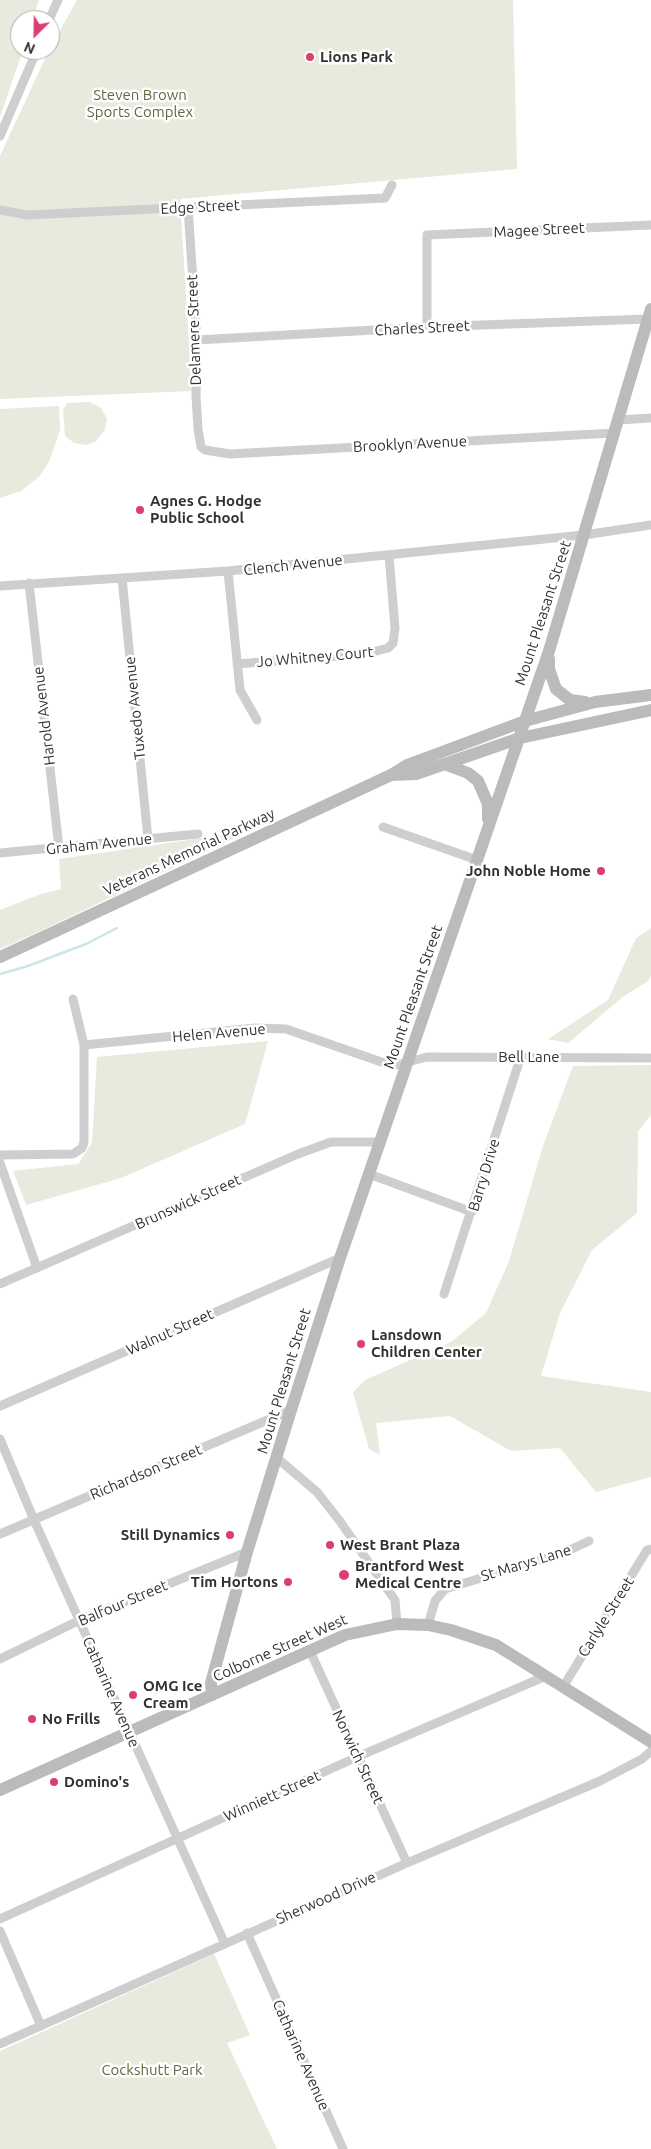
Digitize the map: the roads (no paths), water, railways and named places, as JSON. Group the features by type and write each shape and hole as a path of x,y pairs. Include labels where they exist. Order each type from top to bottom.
{"main road":[{"name":"Mount Pleasant Street","path":"212,1696 211,1683 247,1552 291,1410 340,1258 549,651 649,314"},
{"path":"549,651 549,669 556,689 570,700 595,702"},
{"name":"Veterans Memorial Parkway","path":"0,957 391,775 406,765 525,722 595,702 651,694"},
{"name":"Veterans Memorial Parkway","path":"391,775 416,774 520,738 651,710"},
{"path":"444,764 468,773 478,781 488,804 488,829"},
{"name":"Colborne Street West","path":"0,1790 345,1635 397,1624 428,1625 475,1636 496,1645 651,1742"}],"street":[{"path":"0,136 33,60"},
{"name":"Edge Street","path":"0,210 27,215 385,198 392,185"},
{"name":"Delamere Street","path":"188,208 197,340 196,396 198,429 201,447 205,450"},
{"name":"Magee Street","path":"427,327 427,236 651,225"},
{"name":"Charles Street","path":"197,340 649,314"},
{"path":"618,420 651,418"},
{"name":"Brooklyn Avenue","path":"205,450 230,454 614,433"},
{"name":"Clench Avenue","path":"0,586 228,571 584,535 651,525"},
{"name":"Jo Whitney Court","path":"237,664 365,654 388,648 393,643 395,628 389,555"},
{"name":"Jo Whitney Court","path":"228,571 242,698 257,720"},
{"name":"Tuxedo Avenue","path":"122,578 148,839"},
{"name":"Harold Avenue","path":"29,583 59,848"},
{"path":"382,828 477,860"},
{"name":"Graham Avenue","path":"0,853 198,834"},
{"path":"0,1155 73,1154 82,1148 84,1142 84,1044 73,999"},
{"name":"Helen Avenue","path":"84,1044 255,1028 286,1029 393,1066 408,1063"},
{"name":"Bell Lane","path":"408,1063 427,1058 521,1056 651,1058"},
{"name":"Barry Drive","path":"444,1294 521,1056"},
{"name":"Brunswick Street","path":"0,1284 298,1154 331,1142 380,1142"},
{"path":"0,1163 37,1268"},
{"path":"369,1174 472,1212"},
{"name":"Walnut Street","path":"0,1406 340,1258"},
{"name":"Richardson Street","path":"0,1534 291,1410"},
{"name":"Catharine Avenue","path":"0,1439 34,1520 176,1839 225,1944"},
{"path":"277,1458 316,1492 339,1520 394,1600 397,1624"},
{"name":"St Marys Lane","path":"428,1625 435,1601 445,1589 563,1553 589,1541"},
{"name":"Carlyle Street","path":"564,1687 647,1550 651,1549"},
{"name":"Balfour Street","path":"0,1659 80,1620 247,1552"},
{"name":"Norwich Street","path":"310,1651 357,1757 407,1862"},
{"name":"Winniett Street","path":"0,1920 357,1757 546,1676"},
{"name":"Sherwood Drive","path":"0,2044 407,1862 600,1781 642,1759 651,1751"},
{"path":"0,1931 41,2026"},
{"name":"Catharine Avenue","path":"247,1933 343,2149"}],"waterway":[{"path":"0,974 28,966 86,944 117,928"}],"place":[{"name":"Lions Park","path":"310,57"},
{"name":"Agnes G. Hodge Public School","path":"140,510"},
{"name":"John Noble Home","path":"601,871"},
{"name":"Lansdown Children Center","path":"361,1344"},
{"name":"Still Dynamics","path":"230,1535"},
{"name":"West Brant Plaza","path":"330,1545"},
{"name":"Brantford West Medical Centre","path":"344,1575"},
{"name":"Tim Hortons","path":"288,1582"},
{"name":"OMG Ice Cream","path":"133,1695"},
{"name":"No Frills","path":"32,1719"},
{"name":"Domino's","path":"54,1782"}],"park label":[{"name":"Steven Brown Sports Complex","path":"140,104"},
{"name":"Cockshutt Park","path":"152,2070"}]}
